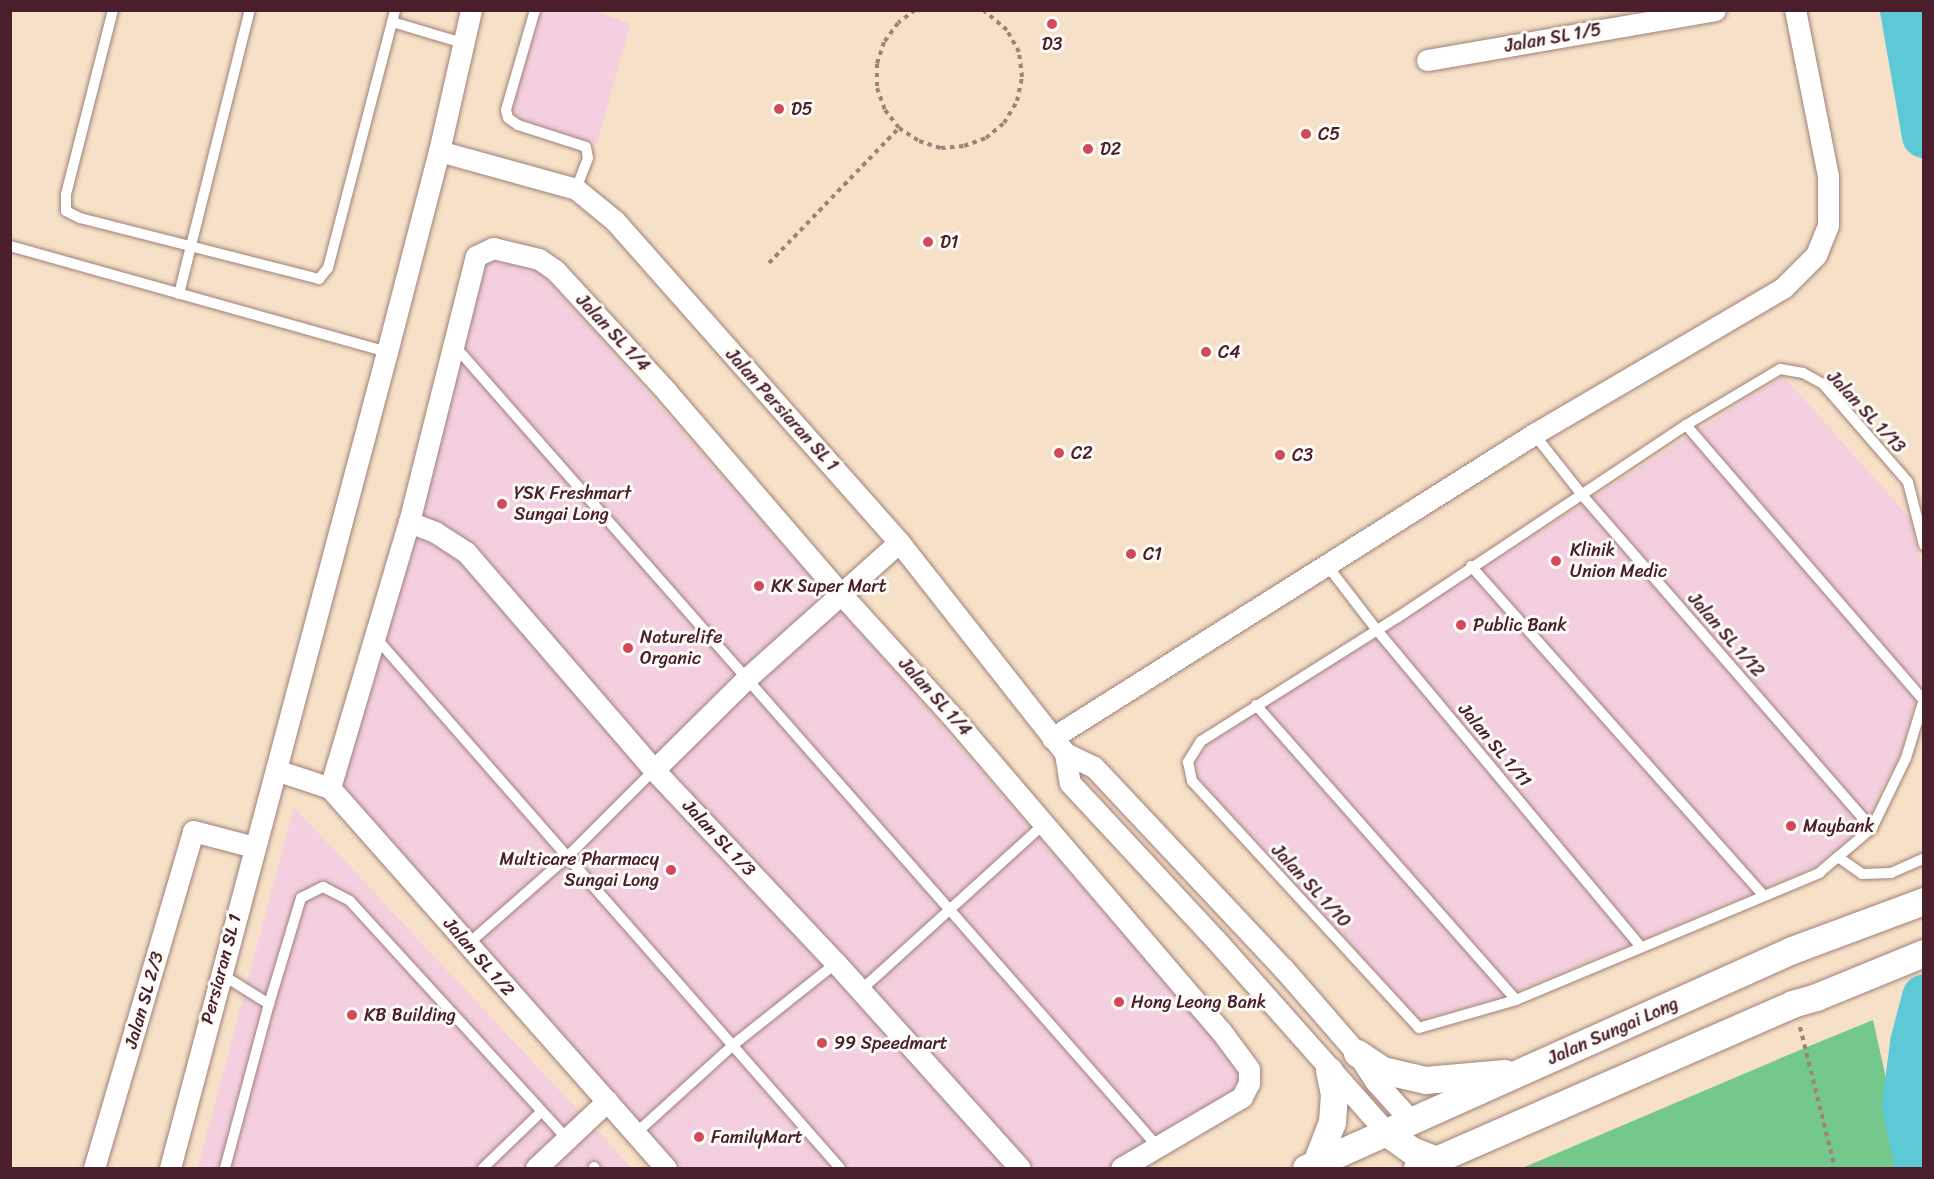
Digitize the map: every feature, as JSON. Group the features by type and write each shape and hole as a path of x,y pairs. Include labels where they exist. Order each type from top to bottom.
{"street":[{"name":"Persiaran SL 1","path":"170,1168 387,352 439,151 471,10"},
{"name":"Jalan SL 1/5","path":"1427,60 1715,10"},
{"path":"1058,746 1326,564 1534,434 1783,288 1816,255 1828,225 1828,176 1795,10"},
{"name":"Jalan Persiaran SL 1","path":"439,151 576,189 615,221 899,542 1058,746"},
{"name":"Jalan SL 1/4","path":"452,344 476,256 493,248 538,259 555,270 667,392 842,594 1046,823 1221,1032 1249,1069 1249,1083 1242,1096 1121,1168"},
{"path":"276,770 330,788 409,522 452,344"},
{"name":"Jalan SL 1/3","path":"409,522 435,532 466,552 654,770 861,990 1020,1168"},
{"path":"654,770 746,679 899,542"},
{"path":"1058,746 1094,767 1283,968 1357,1053 1376,1082 1412,1122 1417,1162"},
{"path":"1058,746 1070,783 1270,1000 1329,1071 1417,1162"},
{"name":"Jalan SL 1/2","path":"330,788 666,1168"},
{"name":"Jalan SL 2/3","path":"94,1168 193,831 254,847"},
{"name":"Jalan Sungai Long","path":"1311,1166 1527,1071 1792,950 1923,901"},
{"path":"1417,1162 1792,1004 1923,952"},
{"path":"1357,1053 1382,1070 1425,1080 1527,1071"},
{"path":"1311,1166 1332,1122 1334,1094 1329,1071"},
{"path":"536,1168 607,1101"}],"lane":[{"path":"113,10 66,195 66,211 80,218 319,279 328,268 395,10"},
{"path":"179,294 250,10"},
{"path":"535,10 506,110 508,118 518,125 586,147 588,158 576,189"},
{"path":"392,22 464,43"},
{"path":"10,246 387,352"},
{"path":"452,344 1157,1146"},
{"name":"Jalan SL 1/13","path":"1686,425 1780,369 1803,373 1822,384 1908,482 1923,545"},
{"path":"1686,425 1923,699 1906,758 1872,828 1819,873 1640,946 1516,1000 1257,705 1398,617 1471,566 1583,495 1686,425"},
{"name":"Jalan SL 1/12","path":"1534,434 1583,495 1872,828"},
{"name":"Jalan SL 1/11","path":"1326,564 1376,629 1640,946"},
{"path":"1471,566 1764,896"},
{"path":"376,638 840,1168"},
{"name":"Jalan SL 1/10","path":"1257,705 1201,741 1188,762 1192,781 1419,1028 1516,1000"},
{"path":"468,944 568,856 654,770"},
{"path":"861,990 1046,823"},
{"path":"1838,857 1862,874 1891,873 1923,858"},
{"path":"225,1168 269,1004 301,898 323,887 350,901 567,1139"},
{"path":"635,1134 733,1046 836,963"},
{"path":"220,974 269,1004"},
{"path":"483,1168 541,1112"}],"path":[{"path":"915,10 898,23 884,42 877,64 878,88 885,110 899,128 919,141 941,148 964,146 986,138 1004,123 1017,101 1022,77 1019,52 1007,30 983,10"},
{"path":"770,263 899,128"},
{"path":"1792,1004 1807,1047 1835,1168"}],"shaded area":[{"path":"541,11 596,11 630,24 597,144 520,119 511,109"},
{"path":"495,259 542,273 841,610 1189,1009 1242,1075 1236,1090 1112,1168 681,1168 340,786 420,515 485,263"},
{"path":"1783,376 1909,517 1923,570 1923,672 1901,753 1861,830 1815,867 1500,998 1420,1020 1199,779 1196,764 1208,743"},
{"path":"294,807 632,1168 198,1168"}],"green space":[{"path":"1873,1020 1906,1168 1522,1168 1807,1047"}],"waterway":[{"path":"1902,10 1924,136"},
{"path":"1917,1168 1904,1105 1912,1043 1924,997"}],"place":[{"name":"D3","path":"1052,24"},
{"name":"D5","path":"779,109"},
{"name":"C5","path":"1306,134"},
{"name":"D2","path":"1088,149"},
{"name":"D1","path":"928,242"},
{"name":"C4","path":"1206,352"},
{"name":"C2","path":"1059,453"},
{"name":"C3","path":"1280,455"},
{"name":"YSK Freshmart Sungai Long","path":"502,504"},
{"name":"C1","path":"1131,554"},
{"name":"Klinik Union Medic","path":"1556,561"},
{"name":"KK Super Mart","path":"759,586"},
{"name":"Public Bank","path":"1461,625"},
{"name":"Naturelife Organic","path":"628,648"},
{"name":"Maybank","path":"1791,826"},
{"name":"Multicare Pharmacy Sungai Long","path":"671,870"},
{"name":"Hong Leong Bank","path":"1119,1002"},
{"name":"KB Building","path":"352,1015"},
{"name":"99 Speedmart","path":"822,1043"},
{"name":"FamilyMart","path":"699,1137"}]}
